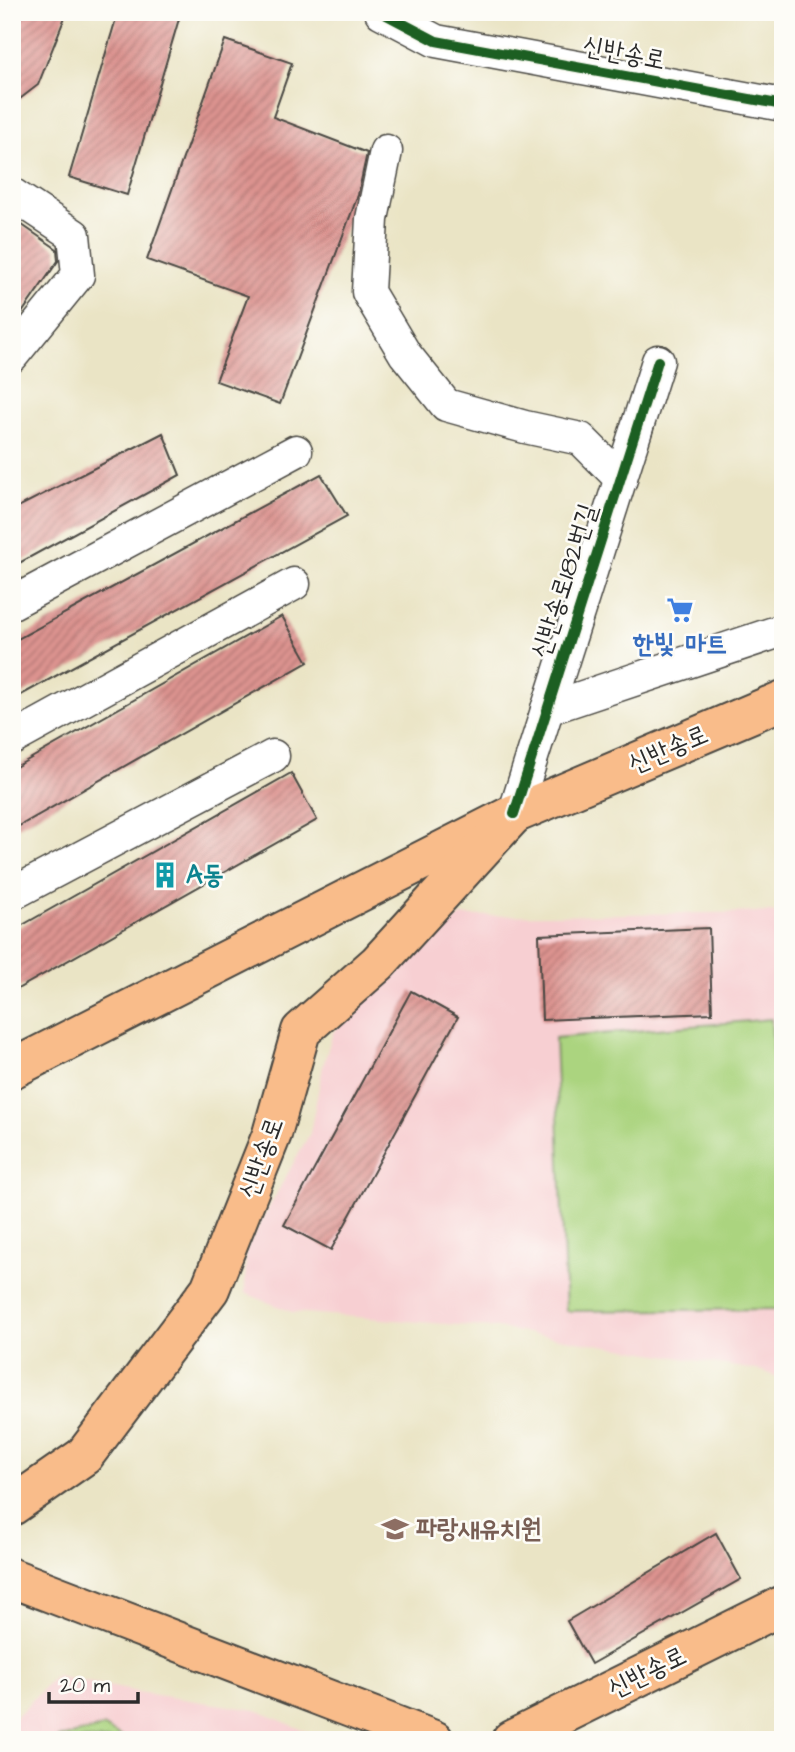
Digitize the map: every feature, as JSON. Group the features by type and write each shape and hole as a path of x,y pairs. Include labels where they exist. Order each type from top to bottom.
{"main road":[{"name":"신반송로","path":"12,1069 514,814 783,700"},
{"name":"신반송로","path":"12,1506 84,1456 209,1289 272,1134 301,1031 378,963 514,814"},
{"path":"12,1578 434,1740"},
{"name":"신반송로","path":"511,1740 783,1605"}],"street":[{"name":"신반송로","path":"381,12 436,41 783,105"},
{"name":"신반송로182번길","path":"386,150 372,219 368,292 404,354 446,405 582,439 621,479"},
{"path":"12,194 74,235 78,275 12,356"},
{"name":"신반송로182번길","path":"514,814 659,361"},
{"path":"12,603 296,451"},
{"path":"12,739 293,584"},
{"path":"547,709 783,630"},
{"path":"12,894 273,756"}],"shaded area":[{"path":"783,912 783,1379 762,1371 497,1328 292,1312 245,1293 246,1249 310,1133 323,1066 333,1032 405,954 461,916"},
{"path":"55,1676 256,1710 327,1740 12,1740 12,1721"}],"green space":[{"path":"771,1019 783,1231 783,1309 566,1311 555,1038"},
{"path":"104,1727 127,1740 57,1740 59,1738"}],"building":[{"path":"12,12 67,12 38,85 12,105"},
{"path":"118,12 181,12 127,195 69,177"},
{"path":"225,40 292,63 273,117 367,153 358,195 280,404 216,381 248,296 147,260"},
{"path":"12,218 57,249 58,261 12,327"},
{"path":"163,433 180,475 12,567 12,510"},
{"path":"321,474 347,516 12,700 12,642"},
{"path":"282,616 308,662 12,830 12,769"},
{"name":"A동","path":"291,773 317,820 12,992 12,931"},
{"path":"709,928 712,1013 542,1020 539,935"},
{"path":"411,991 458,1017 331,1250 284,1225"},
{"path":"716,1533 741,1579 591,1664 567,1621"}],"cycle path":[{"path":"381,12 436,41 783,105"},
{"path":"514,814 658,361"}],"place":[{"name":"한빛 마트","path":"680,610"},
{"name":"A동","path":"165,875"},
{"name":"파랑새유치원","path":"395,1529"}]}
